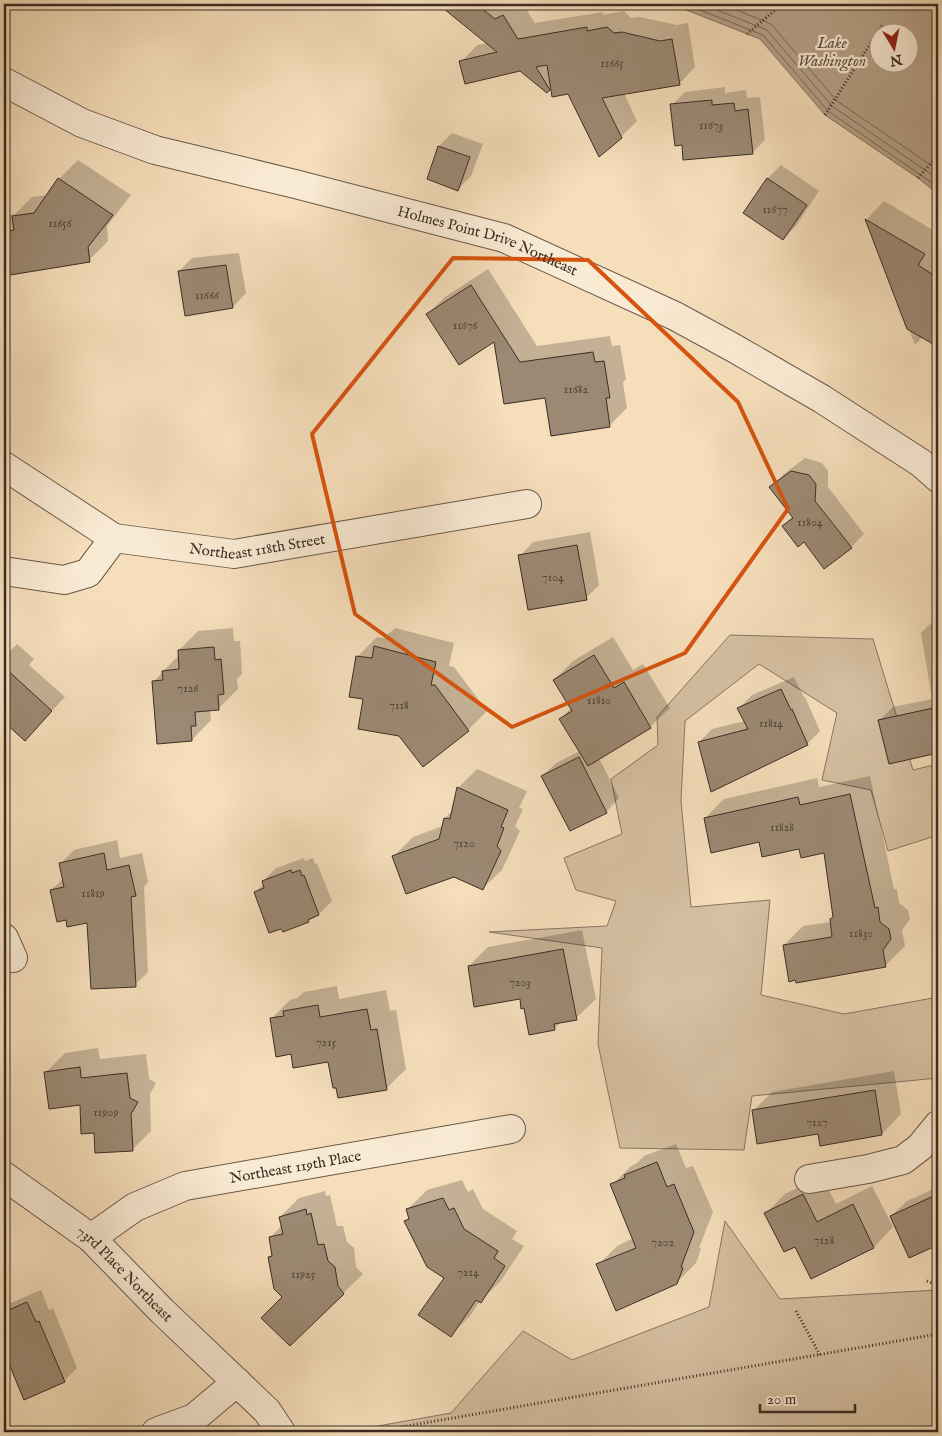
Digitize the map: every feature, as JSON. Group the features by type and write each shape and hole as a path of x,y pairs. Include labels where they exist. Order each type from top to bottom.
{"street":[{"name":"Holmes Point Drive Northeast","path":"4,82 82,123 155,150 305,186 504,238 674,316 732,347 822,399 921,463 938,478"},
{"path":"4,466 114,538 88,573 64,580 4,571"},
{"name":"Northeast 118th Street","path":"114,538 234,554 527,504"},
{"path":"809,1179 868,1169 903,1160 920,1146 938,1125"},
{"name":"Northeast 119th Place","path":"91,1238 135,1207 185,1186 511,1129"},
{"name":"73rd Place Northeast","path":"4,1176 91,1238 162,1311 267,1411 281,1432"},
{"path":"156,1432 194,1418 236,1382"}],"path":[{"path":"747,34 782,4"},
{"path":"825,115 870,44"},
{"path":"918,178 938,155"},
{"path":"927,1281 938,1285"},
{"path":"796,1312 820,1355"},
{"path":"372,1432 938,1334"}],"highlighted area":[{"path":"453,258 588,260 738,402 788,509 685,653 512,727 355,614 312,434"}],"shaded area":[{"path":"730,635 873,639 913,770 938,764 938,835 888,851 871,790 822,780 837,713 759,664 685,721 681,801 691,907 770,900 761,995 844,1014 933,998 938,995 938,1078 752,1096 744,1150 620,1148 598,1044 602,948 489,932 607,926 616,901 576,890 564,858 622,834 611,779 658,745 657,717"},
{"path":"725,1221 780,1299 938,1290 938,1432 344,1432 451,1413 523,1331 572,1360 709,1307"}],"water":[{"name":"Lake Washington","path":"671,4 938,4 938,194 918,178 825,115 760,39"}],"building":[{"path":"438,4 476,4 495,19 503,15 518,39 587,27 587,31 607,27 614,33 622,32 660,41 672,39 680,85 602,98 622,138 599,157 568,94 552,97 547,65 536,67 550,90 547,93 520,71 465,84 459,61 497,52"},
{"path":"712,100 712,105 734,103 735,111 748,109 753,154 683,160 682,145 675,146 670,104"},
{"path":"438,146 470,157 458,191 427,179"},
{"path":"58,178 113,215 88,247 90,262 4,276 4,232 14,230 12,216 34,213"},
{"path":"767,178 807,205 783,240 743,213"},
{"path":"865,219 925,254 918,265 938,278 938,347 907,329"},
{"path":"226,265 233,308 185,316 178,271"},
{"path":"471,285 520,362 593,352 595,362 604,361 610,398 606,398 610,427 551,436 545,398 504,404 494,342 459,365 426,314"},
{"path":"791,471 809,475 816,484 815,501 852,548 824,569 804,542 798,547 782,526 793,518 769,487"},
{"path":"577,545 587,600 528,610 518,555"},
{"path":"374,646 436,662 431,685 435,685 469,731 423,767 399,736 358,729 363,699 349,697 356,656 372,658"},
{"path":"214,647 215,660 221,659 224,694 218,695 219,710 195,712 196,726 191,726 192,741 157,744 152,681 163,680 162,671 179,669 178,650"},
{"path":"594,655 614,688 624,682 651,728 588,766 559,719 572,711 553,680"},
{"path":"4,667 52,711 25,741 4,722"},
{"path":"781,689 808,745 711,792 698,742 748,729 737,708"},
{"path":"938,707 938,753 889,764 878,720"},
{"path":"579,757 607,813 570,831 541,776"},
{"path":"457,787 508,810 501,827 504,828 497,846 501,851 483,890 454,877 406,894 392,856 439,839 444,818 450,819"},
{"path":"850,794 875,908 878,907 880,922 889,929 891,939 883,950 886,967 796,983 795,980 789,982 783,945 832,937 830,919 833,917 824,853 801,858 799,849 762,857 759,842 711,853 704,818 798,797 800,805"},
{"path":"104,853 107,870 129,865 136,896 131,897 136,987 91,989 87,923 67,927 66,920 57,922 50,890 64,887 59,863"},
{"path":"291,870 292,873 300,870 302,876 304,875 319,915 308,920 309,922 283,932 281,929 269,933 254,892 264,888 262,881"},
{"path":"563,949 577,1020 554,1024 555,1030 529,1035 524,1008 521,1009 520,999 474,1007 468,966"},
{"path":"318,1005 320,1017 367,1009 371,1030 377,1029 387,1090 338,1098 336,1088 333,1088 328,1062 293,1068 291,1054 276,1057 270,1018 284,1016 283,1011"},
{"path":"80,1067 81,1078 127,1073 130,1098 138,1102 131,1114 133,1151 95,1153 94,1133 81,1134 80,1105 49,1109 44,1072"},
{"path":"875,1090 882,1135 820,1146 818,1134 757,1144 752,1110"},
{"path":"657,1162 667,1187 674,1184 694,1232 677,1284 616,1311 596,1264 636,1248 610,1184 625,1178 624,1175"},
{"path":"803,1194 817,1222 853,1204 874,1248 811,1279 795,1247 784,1252 764,1213"},
{"path":"938,1194 938,1245 909,1258 890,1216"},
{"path":"443,1198 449,1210 454,1208 464,1229 498,1251 494,1258 505,1266 481,1303 476,1300 451,1337 418,1315 444,1278 427,1267 404,1221 409,1219 406,1209"},
{"path":"306,1209 307,1215 311,1213 318,1245 324,1244 328,1261 335,1267 338,1286 344,1294 290,1346 261,1318 282,1297 274,1289 268,1257 272,1256 269,1237 283,1234 279,1217"},
{"path":"27,1302 36,1322 39,1321 65,1382 24,1400 4,1352 4,1312"}]}
